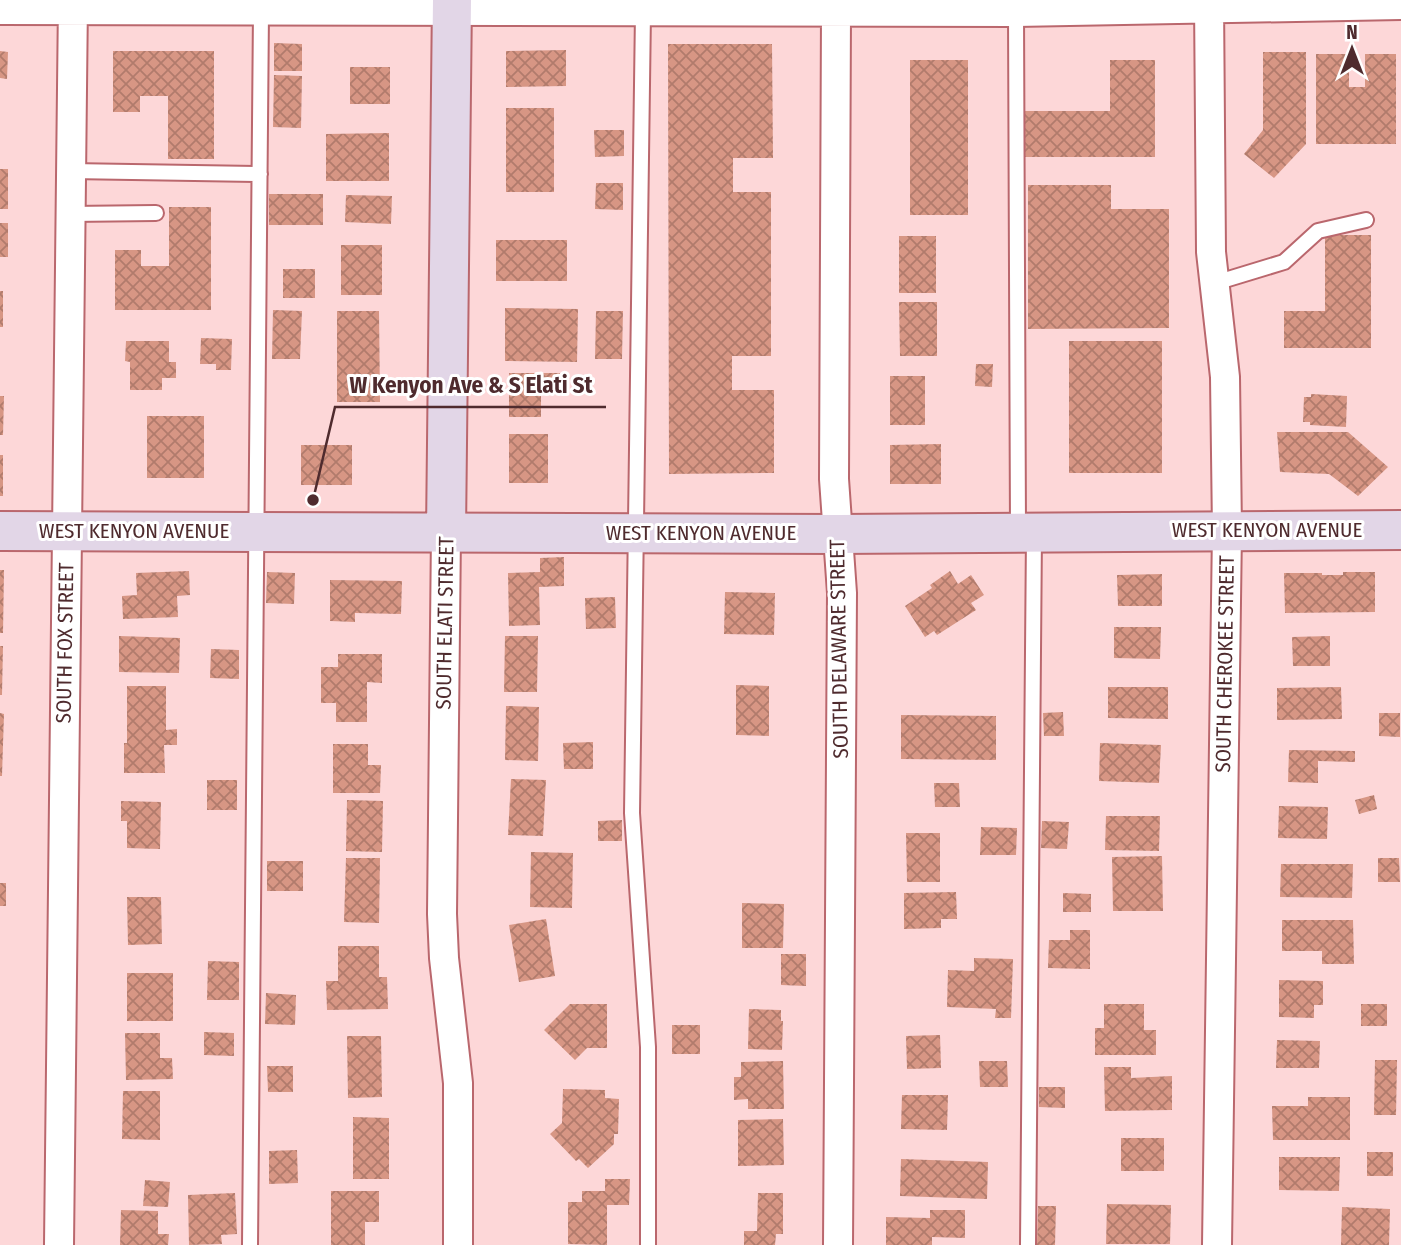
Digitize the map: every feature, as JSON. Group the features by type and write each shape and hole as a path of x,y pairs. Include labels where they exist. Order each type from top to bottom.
{"street":[{"path":"0,10 72,5 261,11 452,6 643,12 1016,12 1209,4 1401,5"},
{"name":"SOUTH CHEROKEE STREET","path":"1209,4 1211,252 1225,377 1227,530 1217,1245"},
{"name":"SOUTH FOX STREET","path":"59,1245 72,5"},
{"name":"SOUTH ELATI STREET","path":"452,6 442,915 458,1083 458,1245"},
{"name":"SOUTH DELAWARE STREET","path":"836,12 834,479 842,593 838,1245"},
{"name":"WEST KENYON AVENUE","path":"0,531 838,534 1401,530"}],"lane":[{"path":"250,1245 261,11"},
{"path":"643,12 632,813 648,1047 648,1245"},
{"path":"1016,12 1026,532 1028,1245"},
{"path":"70,171 260,174"},
{"path":"70,214 156,213"},
{"path":"1215,283 1284,262 1318,231 1366,220"}],"building":[{"path":"274,43 302,44 302,71 274,71"},
{"path":"668,44 772,44 773,158 733,158 733,192 771,192 771,356 732,356 732,390 774,390 774,473 669,474"},
{"path":"566,50 566,86 506,87 506,51"},
{"path":"0,51 8,52 7,79 0,78"},
{"path":"113,51 214,51 214,159 168,159 168,96 140,96 140,112 113,112"},
{"path":"1263,52 1306,52 1306,144 1274,178 1244,154 1263,130"},
{"path":"1316,54 1349,54 1349,87 1365,87 1365,54 1396,54 1396,144 1316,144"},
{"path":"910,60 968,60 968,215 910,215"},
{"path":"1110,60 1155,60 1155,157 1020,157 1020,111 1110,111"},
{"path":"350,67 390,67 390,104 350,104"},
{"path":"274,75 302,76 301,128 273,127"},
{"path":"506,108 554,108 554,192 506,192"},
{"path":"594,130 624,130 624,156 595,157"},
{"path":"389,133 389,181 326,181 326,134"},
{"path":"0,169 8,169 8,209 0,209"},
{"path":"596,183 623,183 623,210 595,209"},
{"path":"1028,185 1111,185 1111,209 1169,209 1169,328 1028,329"},
{"path":"269,194 323,194 323,225 269,225"},
{"path":"346,195 392,196 391,224 345,222"},
{"path":"169,207 211,207 211,310 115,310 115,250 141,250 141,266 169,266"},
{"path":"0,223 8,223 8,257 0,257"},
{"path":"1325,235 1371,235 1371,348 1284,348 1284,311 1325,311"},
{"path":"899,236 936,236 936,293 899,293"},
{"path":"496,240 567,240 567,281 496,281"},
{"path":"341,245 382,245 382,295 341,295"},
{"path":"283,269 315,269 315,298 283,298"},
{"path":"0,291 3,291 3,327 0,327"},
{"path":"899,302 937,302 937,356 900,356"},
{"path":"505,308 578,309 577,362 505,361"},
{"path":"273,310 302,311 300,359 272,359"},
{"path":"337,311 379,311 380,402 337,402"},
{"path":"596,311 623,311 622,359 595,359"},
{"path":"201,338 232,339 231,370 216,370 216,364 200,364"},
{"path":"126,341 169,341 169,362 176,362 176,378 162,378 162,390 130,390 130,362 125,361"},
{"path":"1069,341 1162,341 1162,473 1069,473"},
{"path":"976,364 993,364 992,387 975,386"},
{"path":"509,373 560,373 560,395 541,395 541,417 509,417"},
{"path":"890,376 925,376 925,425 890,425"},
{"path":"1311,394 1347,396 1346,427 1310,425 1310,422 1303,422 1304,397 1311,397"},
{"path":"0,396 4,396 3,435 0,435"},
{"path":"147,416 204,416 204,478 147,478"},
{"path":"1277,432 1348,432 1388,467 1358,496 1329,474 1280,472"},
{"path":"509,434 548,434 548,483 509,483"},
{"path":"941,444 941,484 890,484 890,445"},
{"path":"301,445 352,445 352,485 301,485"},
{"path":"0,455 3,455 3,496 0,496"},
{"path":"564,557 564,586 539,587 540,625 509,626 508,573 540,572 540,558"},
{"path":"0,570 4,570 3,633 0,633"},
{"path":"189,571 190,595 177,596 178,617 123,619 122,596 137,595 136,573"},
{"path":"950,571 958,584 971,575 984,595 971,603 976,610 937,635 934,631 925,637 905,606 932,588 930,585"},
{"path":"267,572 295,573 294,604 266,603"},
{"path":"1343,572 1375,572 1375,612 1285,613 1284,573 1343,575"},
{"path":"1162,574 1162,606 1118,606 1117,575"},
{"path":"330,580 402,581 401,614 355,613 355,622 330,621"},
{"path":"725,592 775,593 774,635 724,634"},
{"path":"615,597 616,628 586,629 585,598"},
{"path":"1114,627 1161,627 1160,659 1114,658"},
{"path":"119,636 180,638 179,673 119,672"},
{"path":"505,636 538,636 537,692 504,692"},
{"path":"1330,636 1330,666 1293,666 1292,637"},
{"path":"0,646 3,646 2,695 0,695"},
{"path":"211,649 239,650 239,679 210,678"},
{"path":"338,654 382,654 382,683 367,682 367,722 336,722 336,703 321,703 321,667 338,667"},
{"path":"736,685 769,686 769,736 736,735"},
{"path":"127,686 166,686 166,730 177,729 177,745 164,745 165,773 124,773"},
{"path":"1108,687 1168,687 1168,719 1108,718"},
{"path":"1341,687 1342,719 1277,720 1277,688"},
{"path":"506,706 539,707 538,761 505,760"},
{"path":"1063,712 1064,736 1044,736 1043,713"},
{"path":"0,713 4,714 2,776 0,776"},
{"path":"1379,713 1400,713 1400,737 1379,736"},
{"path":"901,715 996,716 996,760 901,759"},
{"path":"593,742 593,769 564,769 563,743"},
{"path":"1100,743 1161,745 1159,783 1099,781"},
{"path":"333,744 368,744 368,765 381,765 380,793 333,793"},
{"path":"1289,750 1355,751 1355,762 1318,761 1318,783 1288,782"},
{"path":"511,779 546,780 543,836 508,835"},
{"path":"207,780 237,780 237,810 207,810"},
{"path":"934,783 959,783 960,807 935,807"},
{"path":"1374,795 1377,809 1359,814 1355,800"},
{"path":"347,800 383,801 382,852 346,851"},
{"path":"121,801 161,802 160,849 127,848 127,821 121,821"},
{"path":"1279,806 1328,807 1327,839 1278,838"},
{"path":"1106,816 1160,816 1159,851 1105,850"},
{"path":"622,820 622,841 598,841 598,821"},
{"path":"1042,821 1069,822 1067,849 1041,848"},
{"path":"981,827 1017,828 1016,855 980,855"},
{"path":"906,833 940,833 940,882 907,882"},
{"path":"531,852 573,853 572,908 530,907"},
{"path":"1162,856 1163,911 1113,911 1112,857"},
{"path":"346,858 380,858 379,923 344,922"},
{"path":"1378,858 1399,858 1400,882 1378,882"},
{"path":"267,861 303,861 303,891 267,891"},
{"path":"1281,864 1353,864 1352,898 1280,897"},
{"path":"0,883 6,883 6,906 0,906"},
{"path":"956,892 957,919 941,919 941,928 904,929 904,893"},
{"path":"1063,893 1091,894 1091,912 1063,912"},
{"path":"127,897 161,897 162,944 128,945"},
{"path":"742,903 784,904 783,948 742,948"},
{"path":"546,919 555,976 519,982 509,925"},
{"path":"1282,920 1353,920 1354,964 1322,964 1322,951 1282,951"},
{"path":"1070,930 1090,930 1090,969 1048,968 1049,940 1070,940"},
{"path":"338,946 379,946 379,977 387,977 388,1009 327,1010 326,981 338,981"},
{"path":"781,954 806,954 806,986 781,985"},
{"path":"974,958 1013,959 1011,1018 995,1018 996,1009 947,1007 948,970 974,971"},
{"path":"208,961 239,962 239,1000 207,1000"},
{"path":"127,973 173,973 173,1021 127,1021"},
{"path":"1279,980 1323,981 1323,1005 1314,1005 1314,1018 1279,1017"},
{"path":"266,993 296,995 295,1025 265,1024"},
{"path":"570,1004 607,1004 607,1048 587,1048 575,1060 544,1030"},
{"path":"1104,1004 1144,1004 1144,1030 1156,1030 1156,1055 1095,1055 1095,1028 1104,1028"},
{"path":"1361,1004 1387,1004 1387,1026 1361,1026"},
{"path":"749,1009 781,1010 782,1050 748,1049"},
{"path":"672,1025 700,1025 700,1054 672,1054"},
{"path":"204,1032 234,1033 234,1056 204,1055"},
{"path":"125,1033 160,1033 160,1058 172,1058 173,1079 126,1080"},
{"path":"940,1035 941,1068 907,1069 906,1036"},
{"path":"347,1036 381,1036 382,1097 348,1098"},
{"path":"1277,1040 1320,1041 1319,1068 1276,1068"},
{"path":"1375,1060 1397,1060 1396,1115 1374,1115"},
{"path":"783,1061 784,1109 748,1109 748,1099 734,1100 734,1077 741,1077 741,1062"},
{"path":"979,1061 1007,1061 1008,1087 980,1087"},
{"path":"267,1066 293,1066 293,1092 268,1092"},
{"path":"1104,1067 1131,1067 1131,1078 1172,1076 1172,1110 1105,1111"},
{"path":"1039,1087 1065,1087 1065,1108 1039,1107"},
{"path":"563,1089 605,1090 605,1098 619,1099 618,1134 614,1134 614,1144 588,1168 579,1159 576,1161 550,1134 562,1123"},
{"path":"123,1091 160,1091 160,1140 122,1139"},
{"path":"902,1095 948,1095 947,1130 901,1129"},
{"path":"1308,1097 1350,1097 1350,1140 1273,1140 1272,1106 1308,1106"},
{"path":"353,1117 389,1118 389,1179 353,1179"},
{"path":"783,1119 784,1165 738,1166 738,1120"},
{"path":"1121,1138 1164,1138 1164,1171 1121,1171"},
{"path":"297,1150 298,1183 269,1184 269,1151"},
{"path":"1367,1152 1393,1152 1393,1176 1367,1176"},
{"path":"1279,1157 1340,1157 1339,1191 1279,1190"},
{"path":"901,1159 988,1162 987,1199 900,1196"},
{"path":"605,1179 630,1179 629,1205 607,1205 607,1245 568,1244 568,1202 582,1202 582,1191 605,1191"},
{"path":"145,1180 170,1182 168,1207 143,1206"},
{"path":"331,1191 379,1191 379,1222 365,1222 365,1245 331,1245"},
{"path":"235,1193 237,1234 221,1235 222,1244 189,1245 188,1195"},
{"path":"758,1193 783,1193 783,1234 776,1234 775,1245 744,1245 744,1231 757,1231"},
{"path":"1107,1204 1171,1205 1170,1244 1106,1244"},
{"path":"1038,1206 1056,1206 1055,1245 1037,1245"},
{"path":"1342,1207 1390,1209 1389,1245 1341,1245"},
{"path":"121,1210 158,1211 158,1234 169,1234 168,1245 120,1245"},
{"path":"930,1210 965,1210 965,1238 932,1237 932,1245 886,1245 886,1217 930,1218"}],"place":[{"name":"W Kenyon Ave & S Elati St","path":"313,500"}]}
